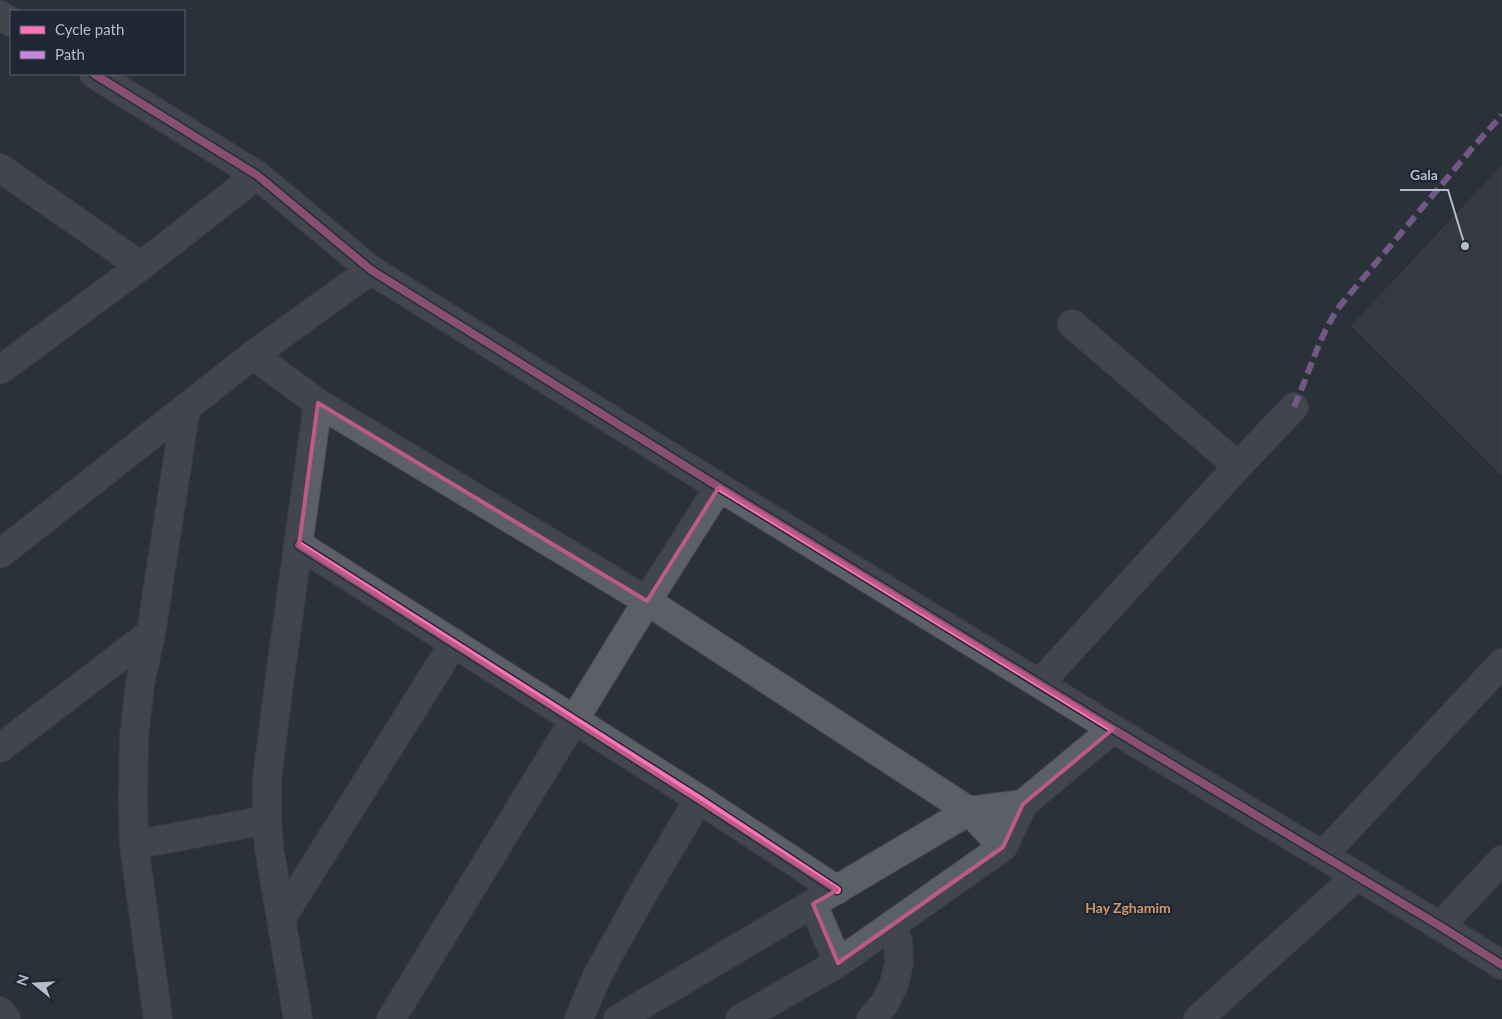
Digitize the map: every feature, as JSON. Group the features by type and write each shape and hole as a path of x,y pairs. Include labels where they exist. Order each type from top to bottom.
{"street":[{"path":"96,75 257,175 371,270 718,487 1502,965"},
{"path":"0,168 141,266"},
{"path":"0,370 141,266 257,175"},
{"path":"0,554 253,355 371,270"},
{"path":"1072,324 1238,466"},
{"path":"253,355 318,403 647,601 969,812 1003,847"},
{"path":"298,1019 269,847 267,779 318,403"},
{"path":"1040,683 1294,407"},
{"path":"158,1019 134,846 134,737 140,685 151,633 186,408"},
{"path":"391,1019 718,487"},
{"path":"299,545 699,799 837,890"},
{"path":"0,748 151,633"},
{"path":"281,919 454,643"},
{"path":"1323,855 1502,663"},
{"path":"740,1019 838,963 1003,847 1023,804 1113,729"},
{"path":"579,1019 597,976 699,799"},
{"path":"618,1019 969,812 1023,804"},
{"path":"134,846 267,820"},
{"path":"1440,926 1502,860"},
{"path":"1198,1019 1357,876"},
{"path":"813,904 838,963"},
{"path":"871,1019 884,1004 894,985 900,963 898,941 890,927"},
{"path":"0,1011 6,1019"}],"highlighted area":[{"path":"318,403 647,601 719,487 1113,729 1023,804 1003,847 838,963 813,904 837,890 299,545"}],"building":[{"path":"1502,166 1502,475 1352,326"}],"marked path":[{"path":"1294,407 1319,344 1339,307 1502,115"}],"cycle path":[{"path":"96,75 257,175 371,270 719,487 1502,965"},
{"path":"299,545 699,799 837,890"}],"place":[{"name":"Gala","path":"1465,246"}],"district":[{"name":"Hay Zghamim","path":"1128,908"}]}
